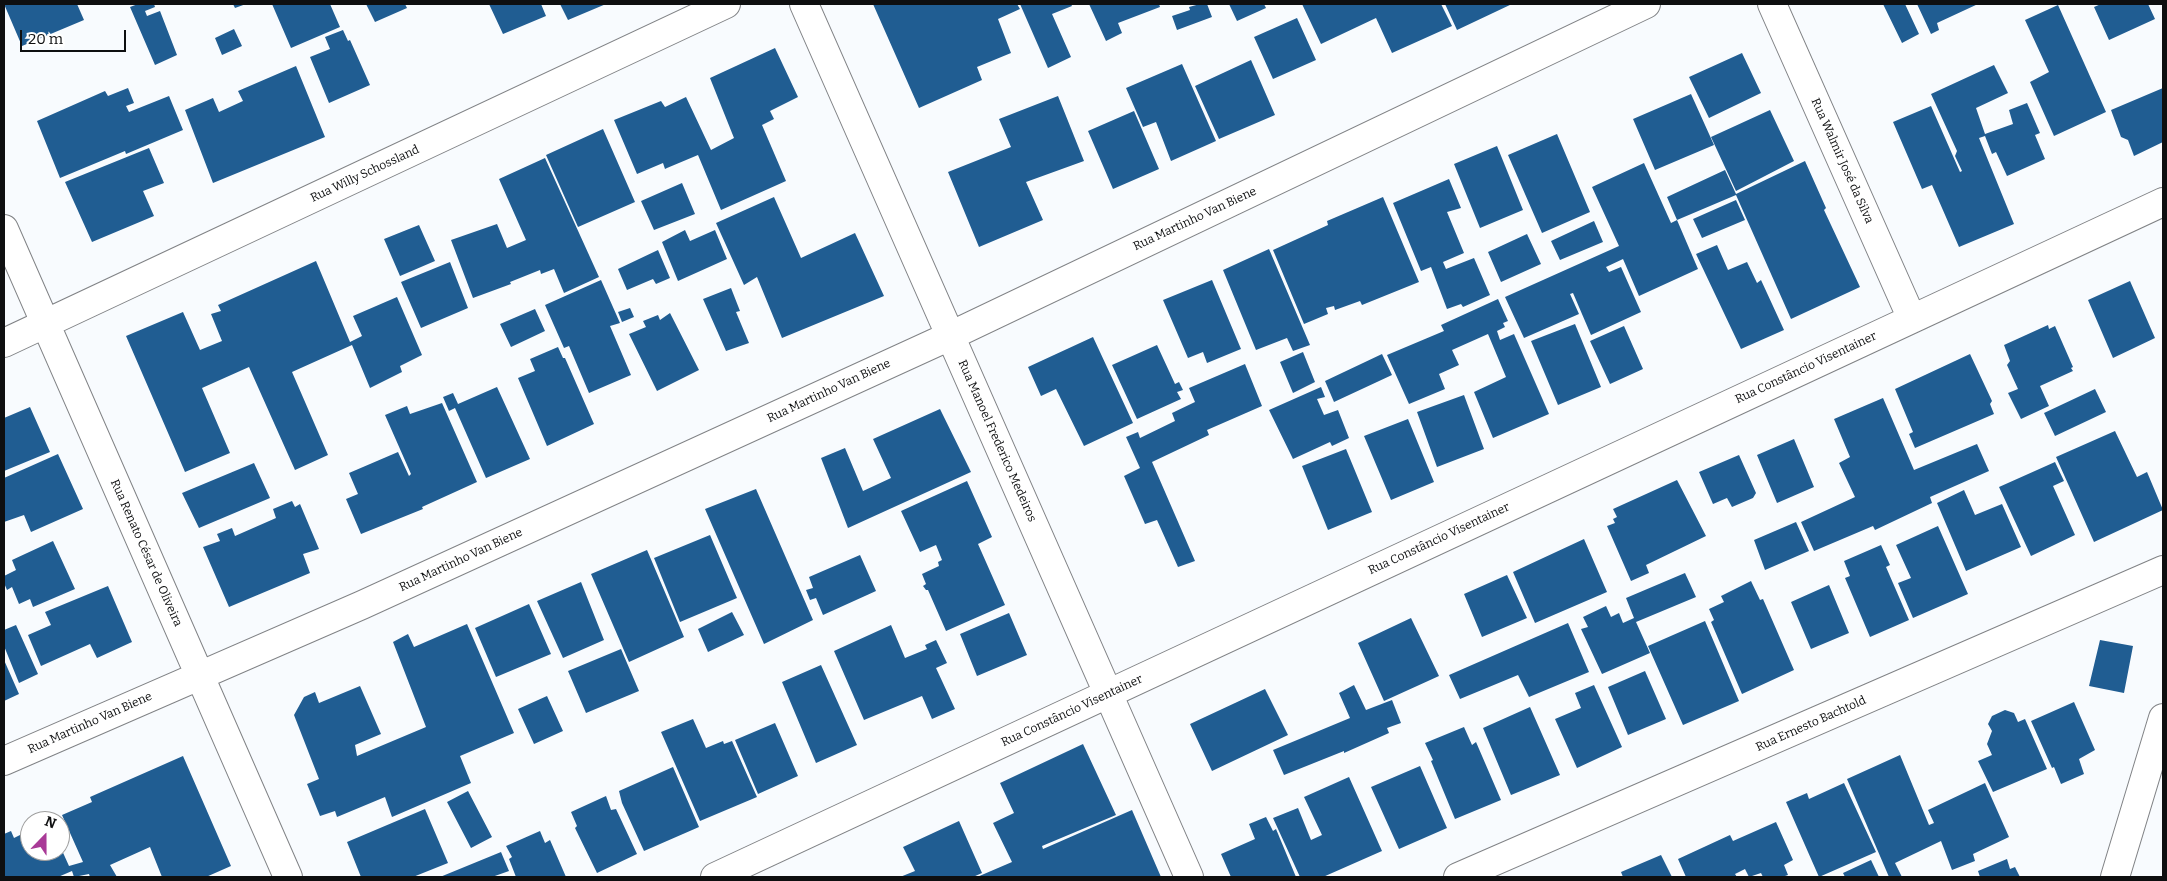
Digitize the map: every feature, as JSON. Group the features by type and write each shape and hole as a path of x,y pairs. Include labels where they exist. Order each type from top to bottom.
{"street":[{"name":"Rua Willy Schossland","path":"4,343 46,325 726,4"},
{"name":"Rua Manoel Frederico Medeiros","path":"804,4 1189,877"},
{"name":"Rua Martinho Van Biene","path":"4,761 362,605 950,336 1646,4"},
{"name":"Rua Walmir José da Silva","path":"1772,4 1912,319"},
{"name":"Rua Constâncio Visentainer","path":"715,877 2163,202"},
{"name":"Rua Renato César de Oliveira","path":"4,229 288,877"},
{"name":"Rua Ernesto Bachtold","path":"1458,877 2163,570"},
{"path":"2115,877 2163,718"}],"building":[{"path":"4,4 77,4 84,20 22,46"},
{"path":"138,4 154,4 155,7 145,11 147,16 160,11 177,55 155,65 130,7"},
{"path":"233,4 246,4 235,8"},
{"path":"272,4 330,4 340,27 291,48"},
{"path":"366,4 405,4 407,8 375,22"},
{"path":"489,4 541,4 546,16 503,34"},
{"path":"560,4 606,4 568,20"},
{"path":"873,4 1017,4 1020,9 998,19 1011,53 977,67 982,80 919,108"},
{"path":"1020,4 1071,4 1072,6 1052,14 1071,57 1048,68"},
{"path":"1089,4 1159,4 1160,7 1118,23 1122,33 1106,41"},
{"path":"1207,4 1212,17 1177,30 1172,16 1190,10 1189,7"},
{"path":"1229,4 1264,4 1266,8 1237,21"},
{"path":"1302,4 1441,4 1452,26 1392,53 1376,18 1321,44"},
{"path":"1445,4 1512,4 1457,30"},
{"path":"1883,4 1905,4 1919,34 1902,43"},
{"path":"1917,4 1978,4 1937,23 1939,30 1931,34"},
{"path":"2101,4 2148,4 2155,19 2109,40 2094,7"},
{"path":"2058,5 2106,112 2054,136 2030,82 2049,72 2025,20"},
{"path":"1297,18 1316,60 1273,79 1254,37"},
{"path":"234,29 242,46 222,55 215,38"},
{"path":"343,30 348,41 350,40 370,85 329,103 310,57 330,49 325,37"},
{"path":"775,48 798,97 770,111 774,119 762,125 786,181 721,210 698,155 665,169 663,163 637,174 614,120 661,101 665,107 686,97 711,150 734,138 710,78"},
{"path":"1742,53 1761,93 1709,118 1689,77"},
{"path":"1251,60 1275,115 1219,139 1195,86"},
{"path":"1182,64 1216,141 1171,161 1156,122 1143,127 1126,88"},
{"path":"1994,65 2008,93 1976,108 1985,134 2013,124 2009,110 2027,103 2040,133 2035,135 2045,159 2007,176 1996,152 1992,154 1985,136 1979,138 2014,224 1959,247 1932,185 1922,189 1893,122 1931,106 1960,172 1962,171 1955,156 1957,151 1931,94"},
{"path":"296,66 325,137 213,183 185,110 213,98 219,112 243,101 238,91"},
{"path":"128,88 134,103 126,106 129,112 169,96 183,130 126,154 125,151 60,178 37,121 105,91 108,96"},
{"path":"2163,88 2163,142 2134,156 2128,140 2121,137 2111,110"},
{"path":"1691,94 1714,145 1655,170 1633,119"},
{"path":"1058,96 1084,161 1026,182 1043,220 979,247 948,172 1011,147 999,119"},
{"path":"1770,110 1794,161 1736,191 1711,137"},
{"path":"1134,111 1159,169 1113,189 1088,131"},
{"path":"603,129 635,202 578,227 546,155"},
{"path":"1557,134 1590,212 1542,233 1508,155"},
{"path":"1497,146 1523,210 1480,228 1454,164"},
{"path":"149,148 164,183 143,191 154,216 92,242 65,182"},
{"path":"545,158 599,277 564,293 554,269 541,274 540,270 510,282 511,284 473,298 451,240 497,224 507,248 526,240 499,179"},
{"path":"1805,161 1826,208 1824,210 1860,287 1791,319 1736,195 1677,220 1667,197 1725,170 1736,194"},
{"path":"1644,163 1671,223 1677,220 1698,269 1639,296 1623,259 1606,267 1609,272 1621,267 1641,312 1591,335 1573,293 1570,294 1579,314 1524,338 1505,297 1619,246 1592,187"},
{"path":"1449,179 1461,208 1447,212 1464,253 1443,262 1446,269 1474,258 1490,295 1463,307 1461,304 1447,309 1431,267 1421,271 1393,203"},
{"path":"682,183 695,214 654,230 641,201"},
{"path":"774,197 801,258 855,233 884,296 782,338 757,277 744,285 716,223"},
{"path":"1383,197 1419,282 1362,305 1360,301 1335,310 1334,306 1326,308 1328,314 1304,324 1273,250 1328,225 1327,221"},
{"path":"1736,200 1745,220 1702,238 1693,219"},
{"path":"1594,221 1603,242 1560,260 1551,241"},
{"path":"419,225 435,261 400,276 384,239"},
{"path":"685,230 690,241 715,230 727,259 678,281 662,242"},
{"path":"1527,234 1541,264 1501,282 1488,252"},
{"path":"1717,245 1728,270 1747,262 1757,283 1761,280 1784,330 1741,349 1696,254"},
{"path":"1269,249 1310,345 1293,351 1287,338 1256,350 1223,270"},
{"path":"658,250 670,278 656,284 653,279 627,290 618,269"},
{"path":"316,261 350,342 362,336 353,316 397,297 422,355 400,366 402,372 370,388 352,345 292,372 328,455 295,470 249,367 202,388 230,453 185,472 126,336 183,312 200,350 222,341 211,314 221,311 218,305"},
{"path":"450,262 468,308 421,328 401,282"},
{"path":"601,280 620,323 610,326 631,375 589,393 569,346 564,348 545,305"},
{"path":"1212,280 1241,349 1207,363 1203,352 1188,358 1163,300"},
{"path":"2130,281 2155,338 2113,358 2088,300"},
{"path":"731,288 740,311 736,312 749,343 726,351 703,299"},
{"path":"1498,299 1508,321 1503,323 1505,327 1497,331 1500,340 1514,334 1549,414 1493,438 1474,392 1506,377 1488,334 1452,350 1459,365 1439,374 1445,389 1409,404 1387,355 1444,331 1441,325"},
{"path":"630,308 634,317 622,322 618,312"},
{"path":"535,309 545,331 511,347 500,324"},
{"path":"670,313 699,370 657,391 629,334 646,327 643,321 658,315 660,320"},
{"path":"1575,324 1601,387 1558,405 1531,341"},
{"path":"2048,325 2049,329 2055,326 2073,371 2040,386 2049,406 2021,419 2008,393 2018,389 2007,365 2010,361 2004,345"},
{"path":"1624,326 1643,369 1610,384 1590,341"},
{"path":"1093,337 1133,423 1084,446 1056,389 1041,396 1028,367"},
{"path":"1157,345 1175,384 1179,382 1183,390 1177,392 1181,399 1137,419 1112,365"},
{"path":"558,347 563,358 565,358 594,424 547,446 518,378 535,371 530,359"},
{"path":"1303,352 1315,382 1293,393 1280,362"},
{"path":"1382,354 1392,375 1334,402 1325,381"},
{"path":"1970,354 1992,401 1990,404 1994,414 1915,448 1909,434 1913,432 1895,389"},
{"path":"1245,364 1262,406 1207,430 1209,435 1152,462 1195,561 1178,567 1157,520 1145,524 1124,476 1140,468 1126,437 1138,432 1140,438 1175,421 1172,413 1195,402 1189,388"},
{"path":"497,387 530,459 486,478 455,408 449,411 443,397 453,393 458,404"},
{"path":"1321,387 1325,397 1317,399 1324,415 1338,410 1349,438 1332,446 1330,442 1293,459 1269,410"},
{"path":"2095,389 2106,412 2055,436 2044,413"},
{"path":"1464,395 1484,449 1437,467 1417,412"},
{"path":"1883,398 1914,470 1977,444 1989,471 1930,497 1932,503 1875,530 1873,526 1814,551 1801,522 1855,497 1839,463 1850,457 1834,419"},
{"path":"442,403 477,482 422,507 423,509 361,534 346,499 358,494 349,473 398,452 409,476 411,474 385,415 407,406 410,414"},
{"path":"30,407 50,452 4,471 4,418"},
{"path":"940,409 971,472 848,528 821,458 845,448 863,491 891,478 873,439"},
{"path":"1408,419 1434,482 1391,500 1364,436"},
{"path":"2115,431 2137,477 2147,472 2163,510 2094,542 2056,457"},
{"path":"1794,439 1814,487 1777,503 1757,455"},
{"path":"1346,449 1372,512 1328,530 1302,466"},
{"path":"58,454 83,509 31,532 24,515 4,522 4,478"},
{"path":"1739,455 1756,493 1753,498 1732,507 1727,498 1713,504 1699,472"},
{"path":"2055,462 2064,481 2053,486 2075,535 2031,556 1999,487"},
{"path":"254,463 270,498 199,528 182,493"},
{"path":"1677,480 1706,536 1646,565 1649,573 1631,581 1607,526 1615,523 1613,519 1617,517 1613,509"},
{"path":"967,481 992,537 978,544 1005,605 946,631 928,590 923,586 926,584 922,574 939,566 938,562 942,560 936,545 920,552 901,511"},
{"path":"756,489 813,620 764,644 705,509"},
{"path":"1964,490 1975,515 2002,504 2021,547 1966,571 1937,503"},
{"path":"292,501 295,507 300,504 319,549 303,554 310,573 229,607 203,547 220,541 217,534 232,528 235,536 276,518 273,509"},
{"path":"1796,522 1809,551 1765,570 1754,540"},
{"path":"1938,526 1968,594 1913,618 1898,583 1911,578 1896,545"},
{"path":"710,535 737,598 680,622 654,558"},
{"path":"1584,539 1607,592 1535,623 1513,572"},
{"path":"53,541 75,589 33,607 30,599 19,604 12,587 7,590 4,583 4,576 16,570 12,560"},
{"path":"1881,545 1890,565 1886,567 1909,620 1870,637 1845,578 1850,576 1844,561"},
{"path":"647,550 684,637 629,662 591,574"},
{"path":"860,555 876,591 823,615 816,598 810,600 806,590 813,588 809,577"},
{"path":"1685,573 1696,597 1636,622 1650,653 1602,674 1581,629 1588,627 1583,617 1606,606 1611,617 1619,613 1623,623 1634,618 1626,598"},
{"path":"1507,575 1527,618 1482,637 1464,594"},
{"path":"1751,581 1760,600 1763,599 1794,670 1742,694 1711,622 1714,620 1709,609 1724,602 1721,596"},
{"path":"581,582 604,640 563,658 537,601"},
{"path":"1829,585 1849,633 1811,649 1791,602"},
{"path":"108,586 132,642 97,658 90,644 41,666 28,635 51,625 45,612"},
{"path":"529,604 551,654 496,677 475,628"},
{"path":"732,612 744,635 708,652 698,629"},
{"path":"1009,613 1027,655 977,676 960,634"},
{"path":"1411,618 1439,676 1384,701 1358,643"},
{"path":"1705,621 1739,701 1683,725 1648,646"},
{"path":"1568,623 1589,672 1529,697 1518,675 1460,699 1449,675"},
{"path":"467,624 514,733 460,756 471,783 392,817 385,797 337,817 335,811 320,816 307,784 319,779 294,715 304,697 315,692 319,703 360,686 381,734 355,745 357,756 426,727 393,642 408,634 414,647"},
{"path":"16,625 38,674 19,683 4,646 4,630"},
{"path":"891,625 905,658 927,649 925,645 936,640 947,663 936,668 955,709 932,719 922,696 864,720 834,651"},
{"path":"2100,640 2133,646 2124,693 2089,686"},
{"path":"621,649 639,691 586,713 568,671"},
{"path":"4,660 19,694 4,701"},
{"path":"821,665 857,745 816,763 782,682"},
{"path":"1645,671 1666,719 1628,735 1608,687"},
{"path":"1354,685 1366,710 1392,700 1401,723 1387,728 1389,733 1344,753 1344,751 1284,775 1273,750 1350,718 1339,693"},
{"path":"1594,685 1622,747 1577,768 1555,719 1581,708 1575,693"},
{"path":"1265,689 1288,735 1212,771 1190,724"},
{"path":"547,696 563,731 534,744 518,709"},
{"path":"2074,702 2095,750 2079,759 2084,774 2061,784 2031,721"},
{"path":"1530,707 1560,775 1511,795 1483,728"},
{"path":"2005,710 2014,713 2018,722 2025,719 2047,769 1993,792 1978,761 1992,755 1987,744 1992,731 1988,724 1992,716"},
{"path":"693,719 706,748 723,741 724,744 732,741 757,797 700,821 661,732"},
{"path":"775,723 798,776 758,794 735,740"},
{"path":"1464,727 1472,745 1476,742 1501,800 1455,819 1425,743"},
{"path":"1083,744 1116,815 1042,846 1043,849 1132,810 1161,877 977,877 1012,862 993,823 1014,813 1000,783"},
{"path":"1900,755 1929,825 1934,823 1928,810 1985,783 2009,837 1973,854 1975,861 1952,870 1941,841 1895,863 1902,877 1889,877 1847,779"},
{"path":"183,756 231,866 206,877 162,877 150,847 110,865 117,877 90,877 89,874 74,877 72,871 58,877 4,877 4,834 11,831 14,838 20,835 20,861 67,861 69,866 83,862 70,833 70,812 92,802 90,797"},
{"path":"1420,766 1447,828 1399,849 1371,787"},
{"path":"673,767 699,827 644,851 622,803 619,791"},
{"path":"1349,777 1382,851 1323,877 1300,877 1273,818 1298,808 1311,840 1322,835 1304,797"},
{"path":"1844,783 1876,852 1819,877 1786,802 1807,793 1809,799"},
{"path":"468,791 492,837 471,848 447,802"},
{"path":"606,796 611,810 616,809 637,854 597,873 575,828 577,826 571,812"},
{"path":"425,809 448,863 413,877 361,877 347,842"},
{"path":"1266,817 1273,831 1276,829 1296,877 1231,877 1221,854 1255,839 1249,824"},
{"path":"959,821 982,873 973,877 900,877 915,871 903,847"},
{"path":"1776,822 1793,860 1784,865 1788,875 1782,877 1763,877 1761,873 1749,877 1745,869 1735,874 1737,877 1686,877 1678,859 1730,835 1733,841"},
{"path":"540,831 545,843 550,840 566,877 516,877 509,859 512,857 506,846"},
{"path":"501,852 509,871 492,877 440,877"},
{"path":"1661,855 1672,877 1623,877 1621,872"},
{"path":"2007,859 2010,869 2015,867 2020,877 1980,877 1978,871"},
{"path":"1871,860 1879,877 1845,877 1843,873"}]}
